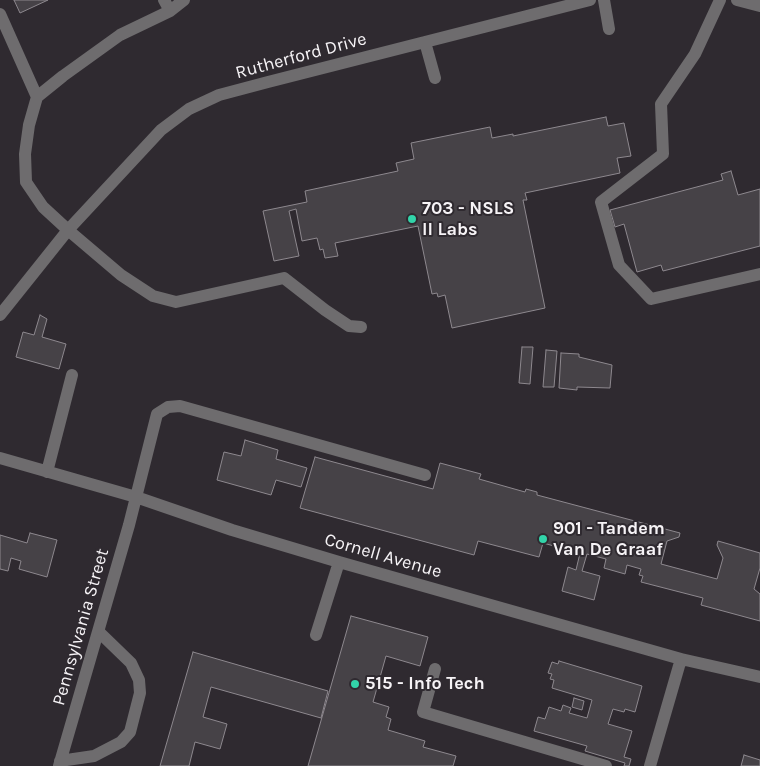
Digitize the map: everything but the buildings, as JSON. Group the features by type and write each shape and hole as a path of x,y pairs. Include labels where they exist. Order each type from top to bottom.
{"street":[{"path":"184,0 167,6 120,35 36,97 29,125 25,154 26,182 43,207 68,230 121,275 153,296 176,302 284,278 349,326 361,327"},
{"name":"Rutherford Drive","path":"0,315 68,230 155,137 189,109 227,93 590,0"},
{"path":"604,0 609,29"},
{"path":"720,0 695,54 660,104 663,154 601,202 619,265 651,299 760,274"},
{"path":"737,0 760,6"},
{"path":"0,14 36,97"},
{"path":"425,42 435,78"},
{"path":"47,472 72,375"},
{"name":"Pennsylvania Street","path":"59,764 136,497 157,414 168,407 180,406 425,474"},
{"name":"Cornell Avenue","path":"0,458 136,497 232,530 338,562 681,659 760,677"},
{"path":"316,635 338,562"},
{"path":"59,764 94,756 121,742 130,732 140,693 139,680 131,663 98,632"},
{"path":"650,766 681,659"},
{"path":"435,669 423,712 606,766"}],"place":[{"name":"703 - NSLS II Labs","path":"412,219"},
{"name":"901 - Tandem Van De Graaf","path":"543,539"},
{"name":"515 - Info Tech","path":"355,684"}]}
